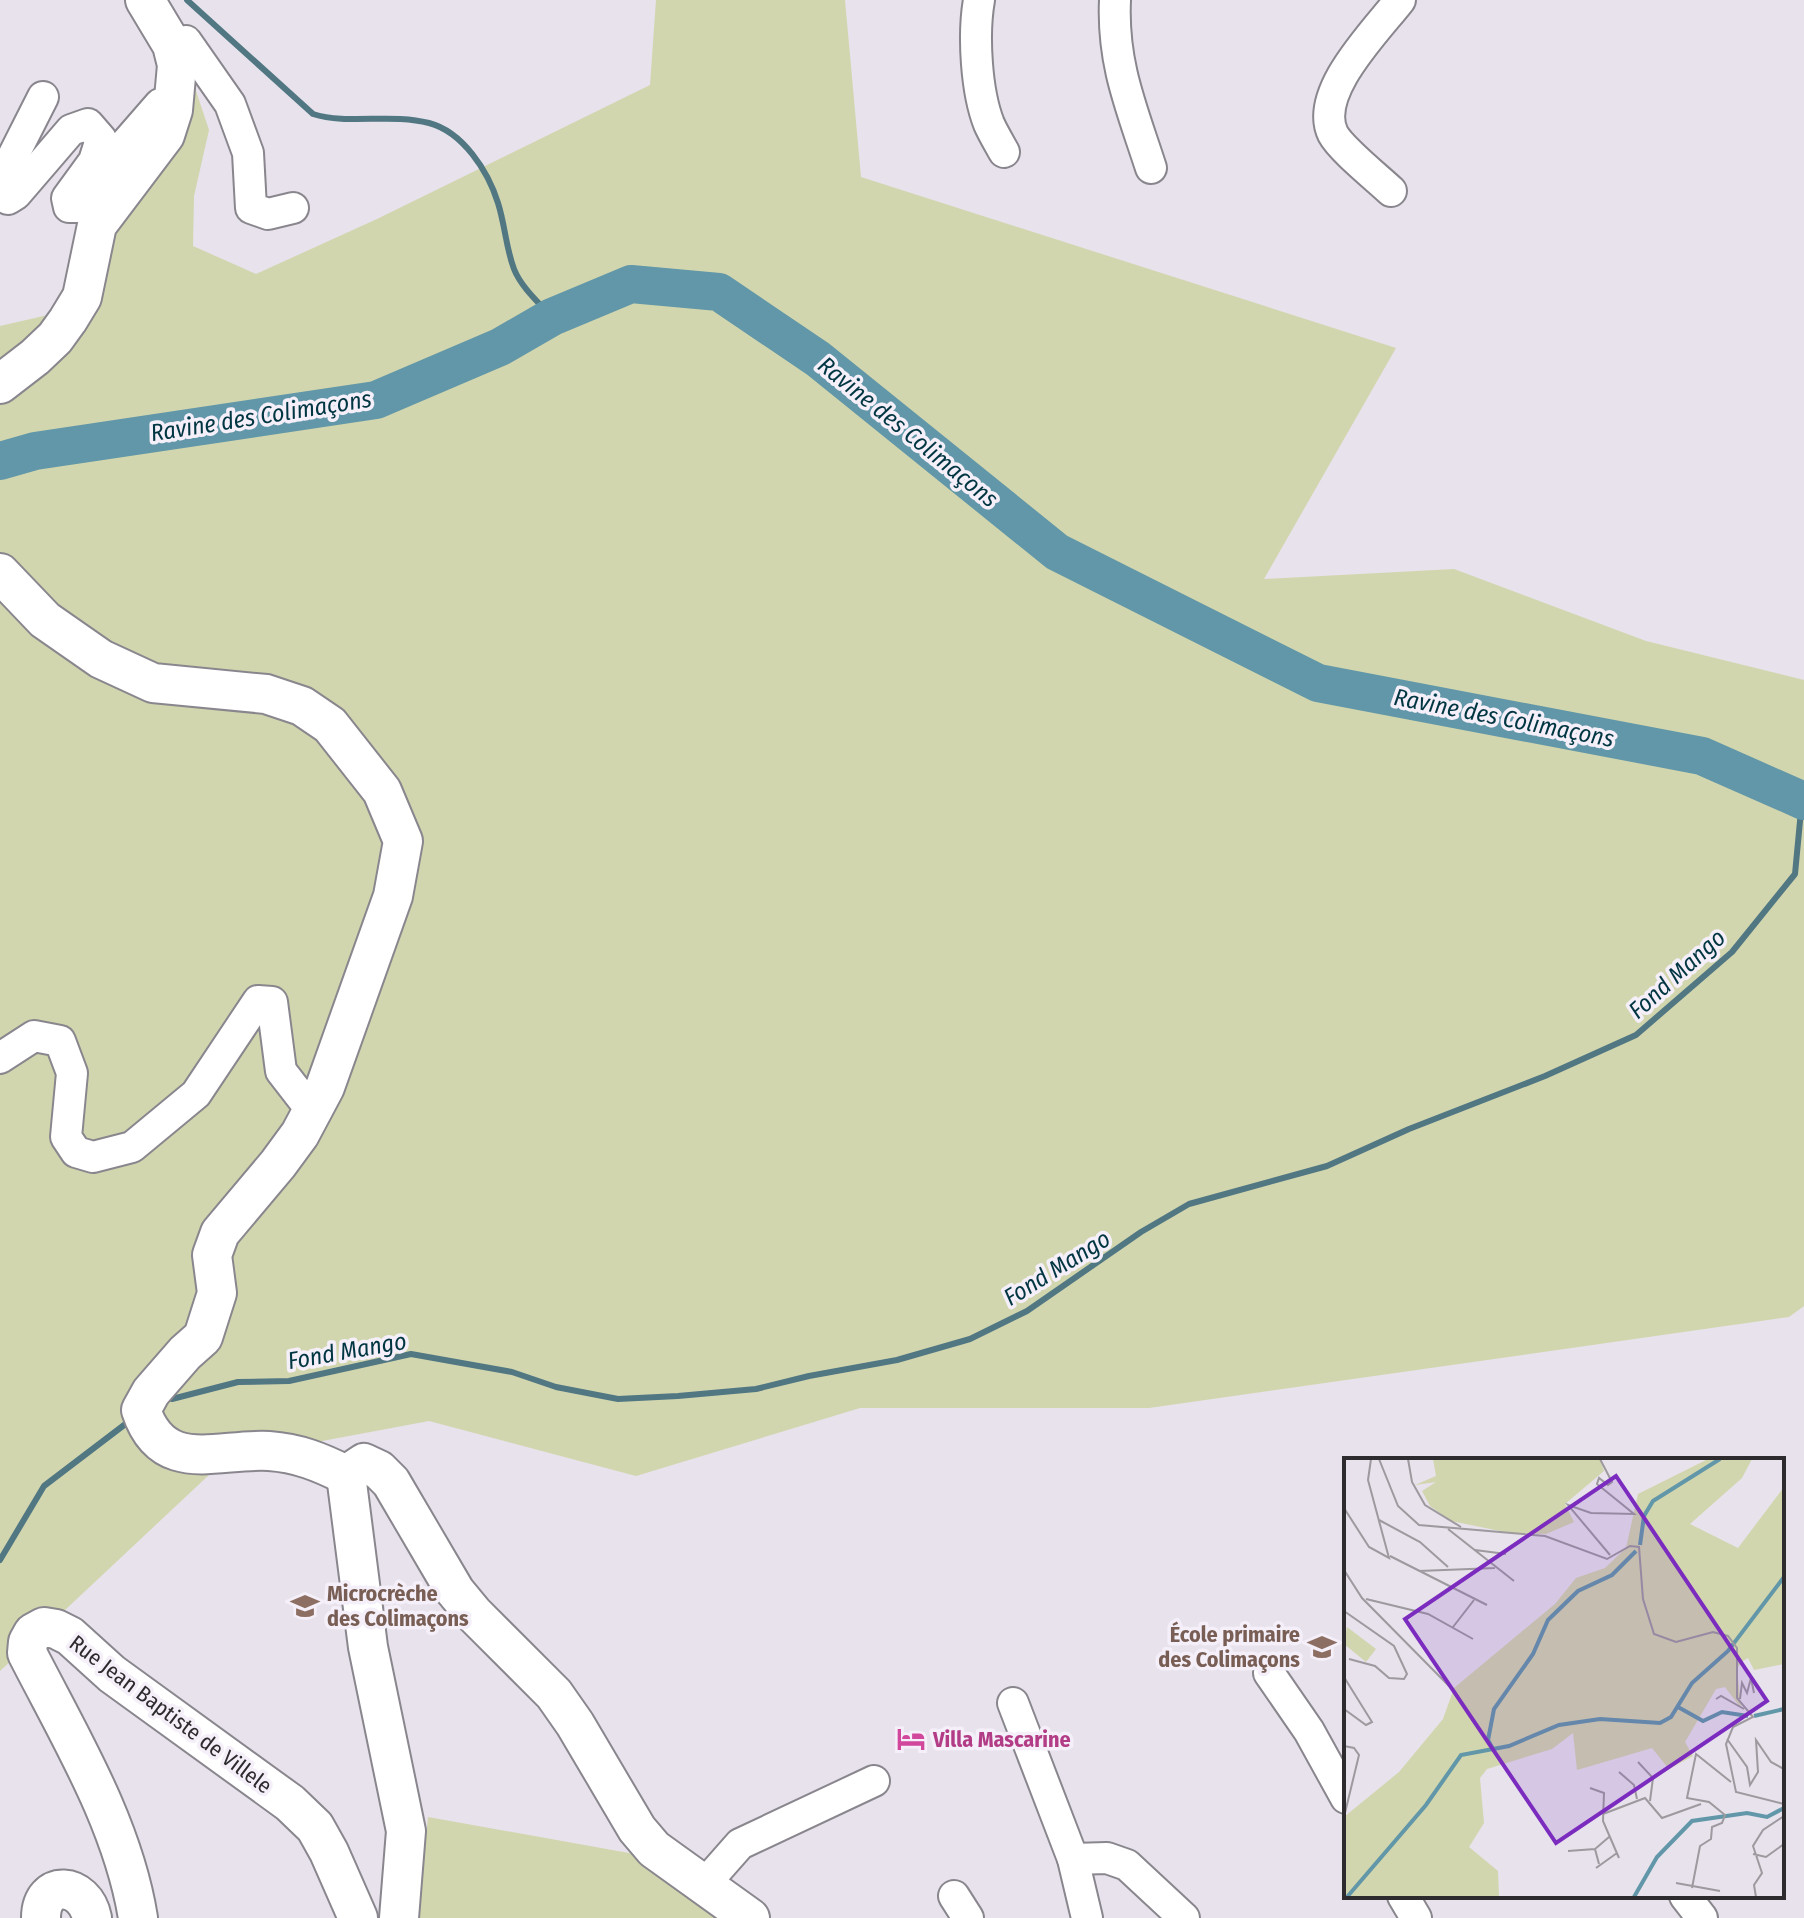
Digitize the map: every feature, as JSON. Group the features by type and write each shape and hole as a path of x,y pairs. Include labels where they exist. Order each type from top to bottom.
{"main road":[{"path":"0,384 35,357 68,320 82,297 97,225 165,135 173,110 177,65 172,45 145,0"},
{"path":"0,573 45,620 101,659 153,683 266,694 302,706 330,725 382,791 403,841 393,896 325,1087 278,1164 220,1233 212,1255 217,1293 203,1337 151,1392 141,1410 148,1431 167,1446 192,1455 268,1451 314,1458 346,1475"},
{"path":"346,1475 364,1463 379,1470 391,1482 455,1591 561,1704 629,1819 654,1849 747,1917"},
{"path":"346,1475 368,1647 406,1831 399,1918"},
{"name":"Rue Jean Baptiste de Villele","path":"138,1918 133,1887 103,1804 27,1653 33,1633 44,1627 70,1636 112,1674 290,1803 315,1827 358,1918"},
{"path":"41,1918 44,1900 54,1890 69,1889 80,1895 90,1908 92,1918"}],"street":[{"path":"979,0 977,44 981,87 989,123 1004,152"},
{"path":"1115,0 1114,33 1120,70 1151,168"},
{"path":"1391,191 1334,137 1328,120 1329,104 1338,82 1400,0"},
{"path":"172,45 186,41 230,104 248,153 251,208 268,214 293,208"},
{"path":"43,97 0,184 8,199 16,194 71,130 88,124 101,139 94,161 67,198 69,207 78,207 106,166 160,104 173,110"},
{"path":"0,1058 34,1036 60,1041 72,1073 66,1137 76,1152 93,1157 132,1147 196,1094 258,1001 272,1002 281,1071 312,1111"},
{"path":"1269,1673 1335,1751 1344,1789"},
{"path":"1013,1703 1073,1859 1087,1918"},
{"path":"703,1886 740,1844 874,1781"},
{"path":"1073,1859 1107,1858 1127,1865 1184,1918"},
{"path":"1404,1898 1416,1918"},
{"path":"1687,1898 1702,1918"}],"green space":[{"path":"656,0 845,0 861,177 1396,348 1264,579 1454,569 1646,641 1804,680 1804,1306 1789,1317 1149,1408 860,1408 636,1476 429,1421 226,1459 0,1671 0,326 48,315 186,61 209,130 194,196 193,246 256,274 377,219 650,85"},
{"path":"428,1817 640,1855 725,1918 418,1918"}],"waterway":[{"path":"187,0 313,114 341,119 415,120 453,135 481,166 494,191 517,276 552,317"},
{"name":"Ravine des Colimaçons","path":"0,461 35,451 376,400 500,347 552,317 631,284 719,292 818,359 1057,552 1318,683 1702,756 1804,801"},
{"name":"Fond Mango","path":"172,1399 238,1382 289,1381 411,1354 512,1372 556,1387 618,1399 678,1396 756,1389 897,1360 970,1339 1027,1311 1141,1232 1189,1204 1327,1166 1636,1035 1732,952 1795,874 1802,800"},
{"name":"Fond Mango","path":"0,1560 44,1486 132,1419"}],"place":[{"name":"Microcrèche des Colimaçons","path":"305,1606"},
{"name":"École primaire des Colimaçons","path":"1322,1647"},
{"name":"Villa Mascarine","path":"911,1739"}]}
